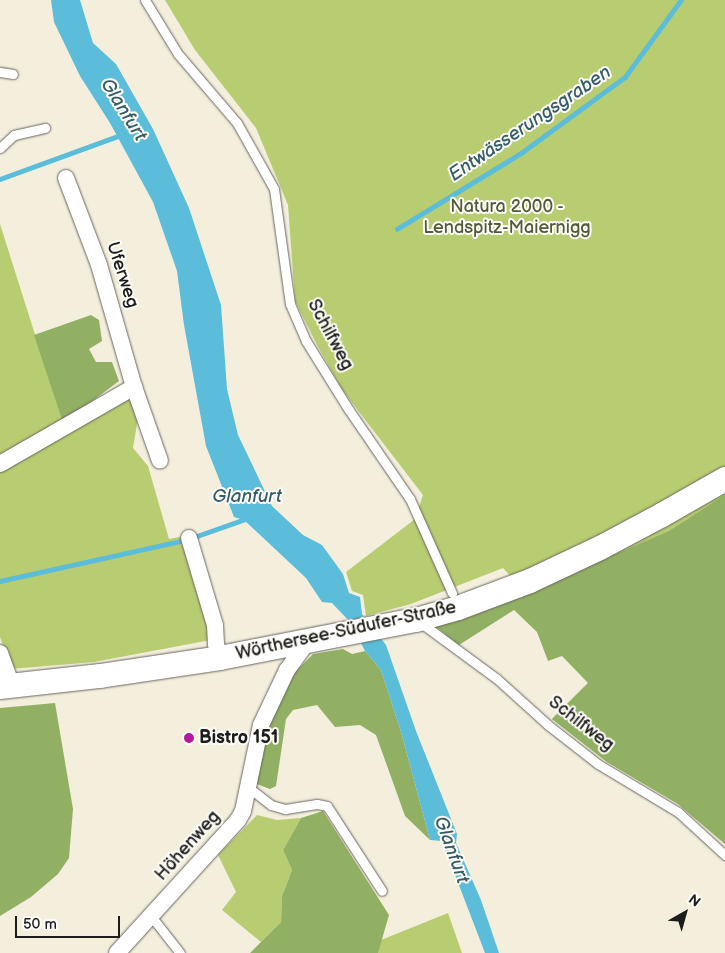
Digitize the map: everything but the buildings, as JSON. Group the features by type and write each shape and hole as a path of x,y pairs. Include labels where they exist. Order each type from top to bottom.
{"main road":[{"name":"Wörthersee-Südufer-Straße","path":"6,687 220,658 416,620 455,600 530,581 662,516 725,479"}],"street":[{"name":"Uferweg","path":"66,178 101,274 134,387 160,461"},
{"path":"0,464 134,387"},
{"path":"189,538 216,625 216,644 220,658"},
{"name":"Höhenweg","path":"117,953 235,824 243,812 260,725 287,670 308,642"},
{"path":"0,653 6,687"}],"lane":[{"name":"Schilfweg","path":"145,0 178,54 237,124 274,189 290,304 306,341 349,410 410,498 455,600"},
{"path":"0,72 13,74"},
{"path":"0,148 14,135 44,128"},
{"name":"Schilfweg","path":"416,620 496,678 548,725 598,764 678,812 725,854"},
{"path":"248,787 271,805 285,809 317,804 327,806 382,891"},
{"path":"151,916 180,953"}],"green space":[{"name":"Natura 2000 - Lendspitz-Maiernigg","path":"165,0 725,0 725,844 678,804 607,762 552,719 588,683 550,618 503,568 411,604 366,616 363,595 352,591 346,572 415,519 423,495 343,391 318,347 295,301 288,205 256,128 195,50"},
{"path":"0,224 63,423 0,459"},
{"path":"91,315 99,320 102,341 89,349 96,362 112,362 119,381 63,423 34,335"},
{"path":"135,399 139,412 133,448 148,466 169,539 184,536 211,640 94,662 11,669 0,637 0,470 118,402"},
{"path":"725,495 725,844 678,804 607,762 552,719 588,683 562,656 548,661 537,632 514,610 459,645 435,626 508,601 669,531"},
{"path":"343,649 352,654 365,651 381,670 402,735 430,840 405,816 376,735 360,725 335,727 317,705 293,710 286,719 276,786 270,789 254,783 265,728 293,674 313,654"},
{"path":"55,703 73,809 69,858 58,874 31,897 0,916 0,708"},
{"path":"323,811 389,915 378,953 250,953 281,922 282,896 292,870 283,850 301,818"},
{"path":"257,815 277,820 301,818 283,850 292,870 282,896 281,922 261,942 222,910 236,892 218,855"},
{"path":"448,913 462,953 378,953 381,940"}],"water":[{"name":"Glanfurt","path":"51,0 80,0 93,43 116,64 153,129 189,208 221,305 227,389 238,435 272,506 303,535 322,545 343,574 349,593 360,597 362,614 386,645 416,731 457,834 456,843 481,900 499,953 485,953 442,841 430,840 402,735 381,670 365,651 351,623 332,603 322,602 306,578 244,520 234,517 206,446 184,325 177,271 153,202 110,123 80,76 54,22"}],"waterway":[{"name":"Entwässerungsgraben","path":"397,229 521,153 625,77 681,0"},
{"path":"0,179 121,135"},
{"path":"197,536 248,518"},
{"path":"0,581 181,541"}],"place":[{"name":"Bistro 151","path":"189,738"}]}
